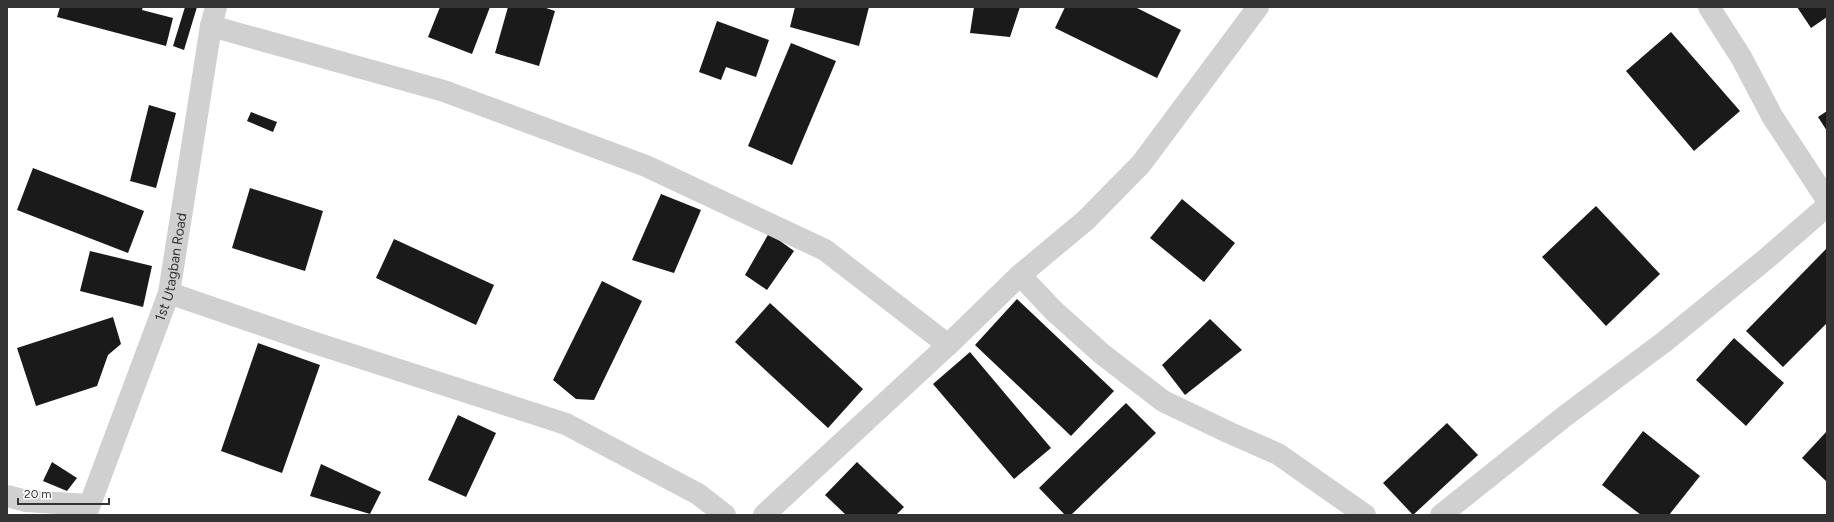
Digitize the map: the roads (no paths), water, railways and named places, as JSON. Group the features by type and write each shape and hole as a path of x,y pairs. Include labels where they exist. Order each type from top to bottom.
{"street":[{"path":"1710,7 1741,57 1772,116 1827,200"},
{"path":"764,515 948,345 1020,275 1086,220 1141,164 1252,8"},
{"path":"214,17 444,91 646,166 825,250 948,345"},
{"name":"1st Utagban Road","path":"88,510 169,293 214,17"},
{"path":"1441,515 1559,421 1664,342 1766,259 1827,206"},
{"path":"1020,275 1064,321 1102,354 1163,401 1278,454 1366,515"},
{"path":"169,293 312,342 566,424 698,494 725,515"},
{"path":"7,496 26,501 88,510"}]}
